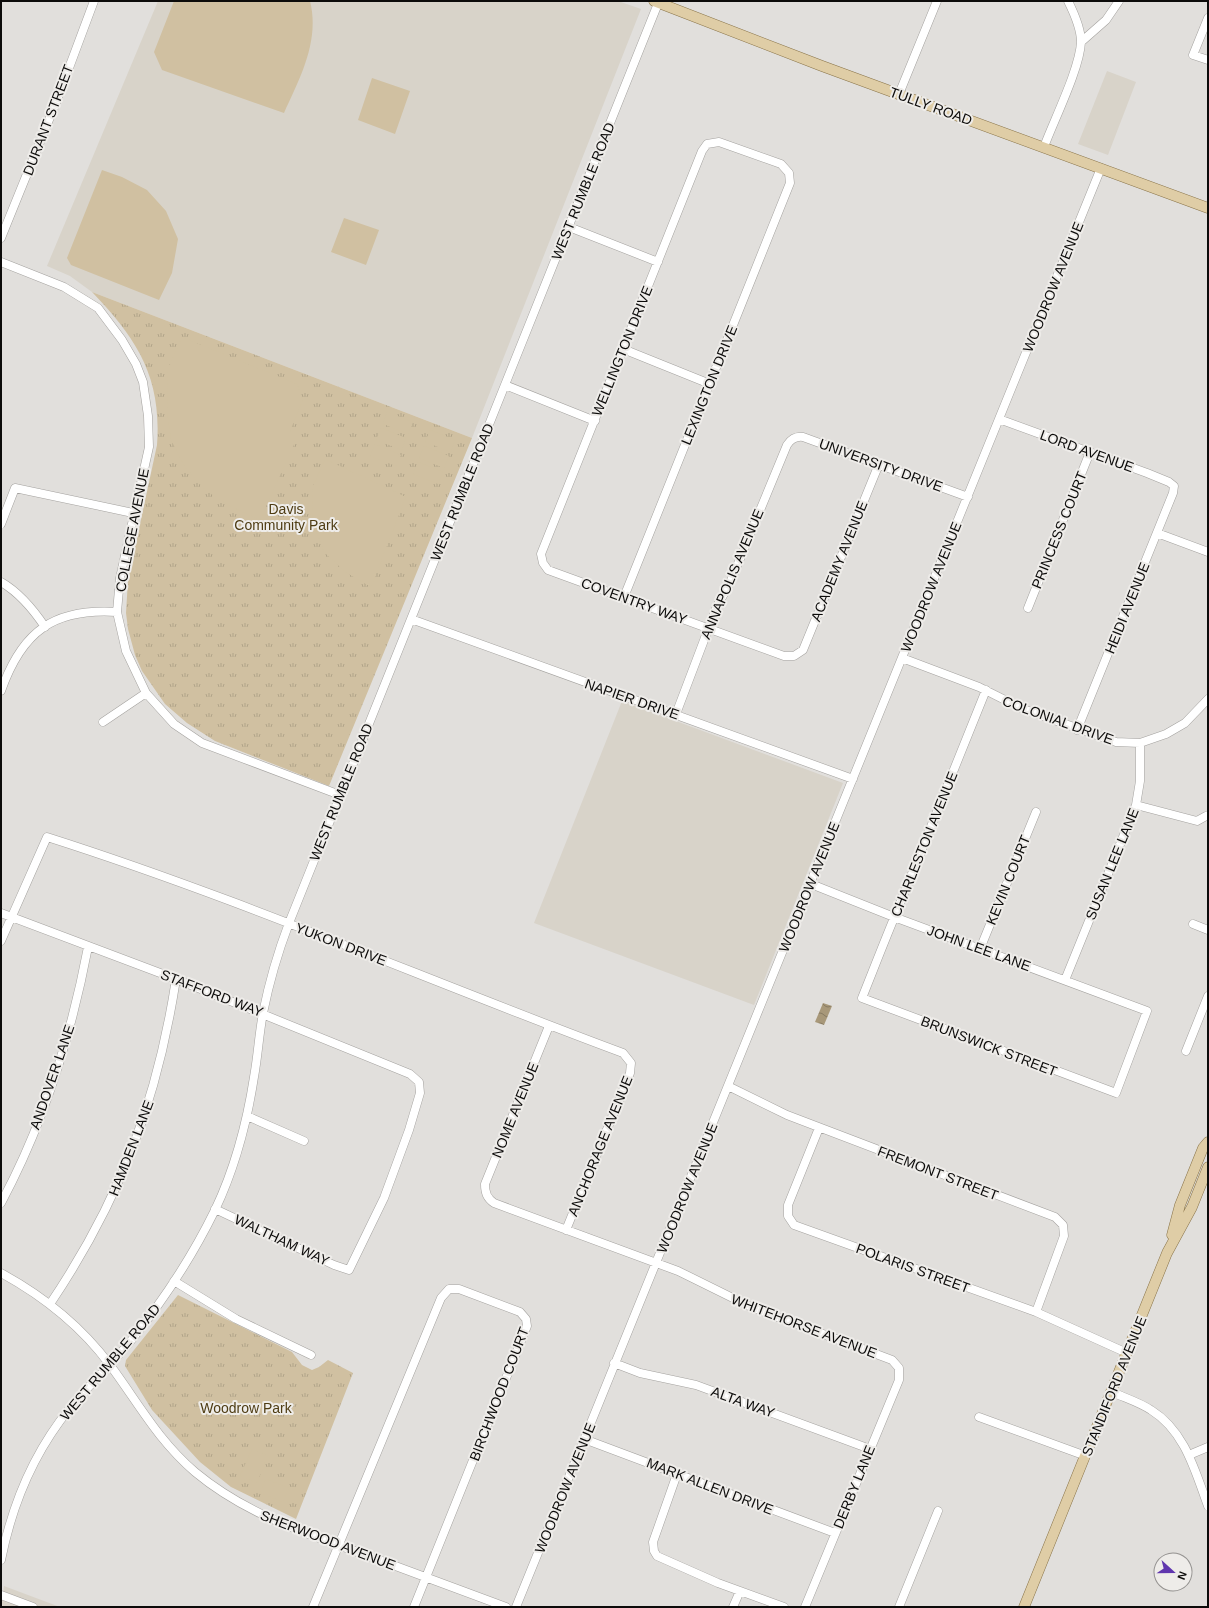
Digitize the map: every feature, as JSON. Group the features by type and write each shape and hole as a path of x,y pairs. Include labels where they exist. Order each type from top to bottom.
{"main road":[{"name":"TULLY ROAD","path":"658,2 899,94 1208,208"},
{"path":"1167,1253 1180,1205 1203,1148 1208,1142"},
{"name":"STANDIFORD AVENUE","path":"1024,1607 1167,1253 1192,1207 1208,1167"}],"street":[{"name":"DURANT STREET","path":"1,238 57,100 94,1"},
{"path":"899,94 937,1"},
{"path":"1044,147 1076,66 1081,42 1080,30 1068,1"},
{"path":"1081,42 1106,20 1119,1"},
{"name":"WEST RUMBLE ROAD","path":"1,1560 11,1520 19,1497 42,1448 70,1408 110,1365 138,1331 174,1281 215,1209 236,1156 247,1116 263,1014 273,974 289,923 658,2"},
{"path":"1208,18 1193,55 1208,60"},
{"name":"WELLINGTON DRIVE","path":"543,563 541,554 702,151 710,143 719,142 781,164 789,172"},
{"name":"WOODROW AVENUE","path":"516,1607 1101,168"},
{"name":"LEXINGTON DRIVE","path":"624,597 790,183 789,172"},
{"path":"569,227 658,262"},
{"name":"COLLEGE AVENUE","path":"1,262 64,287 98,308 122,340 136,364 143,382 147,409 149,447 133,513 120,578 117,612 126,651 146,693 174,724 202,743 340,795"},
{"path":"623,349 710,384"},
{"path":"505,385 595,421"},
{"name":"LORD AVENUE","path":"999,419 1169,482 1174,486"},
{"name":"UNIVERSITY DRIVE","path":"794,438 803,437 968,497"},
{"name":"ANNAPOLIS AVENUE","path":"676,714 717,606 730,582 787,445 794,438"},
{"name":"PRINCESS COURT","path":"1028,608 1090,452"},
{"name":"ACADEMY AVENUE","path":"796,655 803,650 879,464"},
{"name":"HEIDI AVENUE","path":"1077,730 1173,493 1174,486"},
{"path":"1,524 15,488 133,513"},
{"path":"1157,533 1208,552"},
{"name":"COVENTRY WAY","path":"543,563 548,570 708,629 784,656 796,655"},
{"path":"1,582 27,603 45,627"},
{"path":"1,690 3,678 25,644 45,627 64,616 76,613 95,611 117,612"},
{"name":"NAPIER DRIVE","path":"411,619 614,694 676,714 853,779"},
{"name":"COLONIAL DRIVE","path":"902,658 986,690 1008,703 1077,730 1116,742 1140,743 1177,729 1196,714 1208,699"},
{"name":"CHARLESTON AVENUE","path":"862,998 986,690"},
{"path":"103,722 146,693"},
{"name":"SUSAN LEE LANE","path":"1065,980 1136,805 1140,781 1140,743"},
{"path":"1136,805 1197,821 1206,816"},
{"name":"KEVIN COURT","path":"980,949 1036,812"},
{"name":"YUKON DRIVE","path":"10,916 47,836 107,856 289,923 549,1026 623,1053 630,1061"},
{"name":"JOHN LEE LANE","path":"811,884 894,917 1147,1011 1116,1093"},
{"name":"STAFFORD WAY","path":"1,913 176,979 263,1014 410,1074 419,1082 420,1093 397,1165 384,1198 349,1270"},
{"path":"1,941 10,916"},
{"path":"1193,924 1208,930"},
{"name":"ANDOVER LANE","path":"1,1203 22,1160 51,1090 75,1008 88,947"},
{"name":"HAMDEN LANE","path":"50,1304 69,1276 99,1224 132,1153 154,1090 163,1054 176,979"},
{"path":"1186,1051 1208,996"},
{"name":"BRUNSWICK STREET","path":"862,998 1116,1093"},
{"name":"NOME AVENUE","path":"486,1195 486,1184 549,1026"},
{"name":"ANCHORAGE AVENUE","path":"566,1230 630,1073 630,1061"},
{"name":"FREMONT STREET","path":"728,1086 787,1115 819,1128 1060,1220 1064,1230 1064,1236 1036,1312"},
{"path":"247,1116 304,1141"},
{"name":"POLARIS STREET","path":"819,1128 788,1205 788,1216 794,1225 1036,1312 1127,1353"},
{"name":"WHITEHORSE AVENUE","path":"486,1195 494,1203 700,1280 751,1308 892,1360 899,1368"},
{"name":"WALTHAM WAY","path":"215,1209 334,1265 349,1270"},
{"name":"SHERWOOD AVENUE","path":"1,1273 50,1304 85,1335 110,1365 158,1435 177,1455 213,1486 254,1511 277,1522 506,1607"},
{"path":"174,1281 236,1319 311,1355"},
{"name":"BIRCHWOOD COURT","path":"339,1546 441,1298 449,1289 459,1289 520,1312 526,1319 527,1326 414,1607"},
{"name":"ALTA WAY","path":"614,1363 650,1375 696,1385 870,1449"},
{"name":"DERBY LANE","path":"805,1607 899,1380 899,1368"},
{"path":"1112,1392 1140,1404 1163,1419 1180,1439 1189,1455 1208,1506"},
{"path":"979,1417 1086,1456"},
{"name":"MARK ALLEN DRIVE","path":"584,1439 835,1533"},
{"path":"1189,1455 1208,1447"},
{"path":"677,1474 653,1542 654,1551 660,1558 740,1591 784,1607"},
{"path":"900,1607 938,1511"},
{"path":"313,1607 339,1546"},
{"path":"734,1607 740,1591"},
{"path":"1,1595 33,1607"}],"shaded area":[{"path":"158,1 618,1 641,9 472,438 92,292 70,276 47,266"},
{"path":"1107,71 1136,82 1108,155 1078,144"},
{"path":"622,701 843,783 754,1005 534,923"},
{"path":"4,1586 60,1607 1,1607"}],"green space":[{"path":"174,1 310,1 312,30 307,59 284,113 162,70 154,52"},
{"path":"372,78 410,91 395,134 358,120"},
{"path":"102,170 122,177 147,190 166,211 178,239 172,273 159,300 71,265 67,258"},
{"path":"344,218 379,230 366,265 331,252"},
{"name":"Davis Community Park","path":"92,292 472,438 329,786 215,741 187,723 165,704 142,671 135,655 128,629 126,613 128,580 157,445 155,399 150,379 134,343 108,309"},
{"path":"182,337 297,384 303,400 290,431 295,442 260,520 230,506 205,490 185,467 171,440 167,411 168,369"},
{"path":"387,412 413,422 408,434 383,424"},
{"path":"381,428 406,438 402,450 376,440"},
{"path":"430,430 455,440 451,452 425,442"},
{"path":"375,444 401,455 396,466 370,456"},
{"path":"424,446 449,456 444,468 419,458"},
{"path":"325,459 406,497 371,587 345,572 324,552 312,520 313,486"},
{"path":"418,462 443,472 438,484 413,474"},
{"name":"Woodrow Park","path":"178,1295 292,1352 302,1365 312,1370 328,1360 353,1373 296,1519 231,1487 200,1462 152,1410 125,1366 126,1360"},
{"path":"252,1449 268,1455 257,1483 240,1476"},
{"path":"266,1479 289,1488 283,1502 260,1493"}],"water":[{"path":"823,1003 832,1006 824,1025 815,1022"}]}
